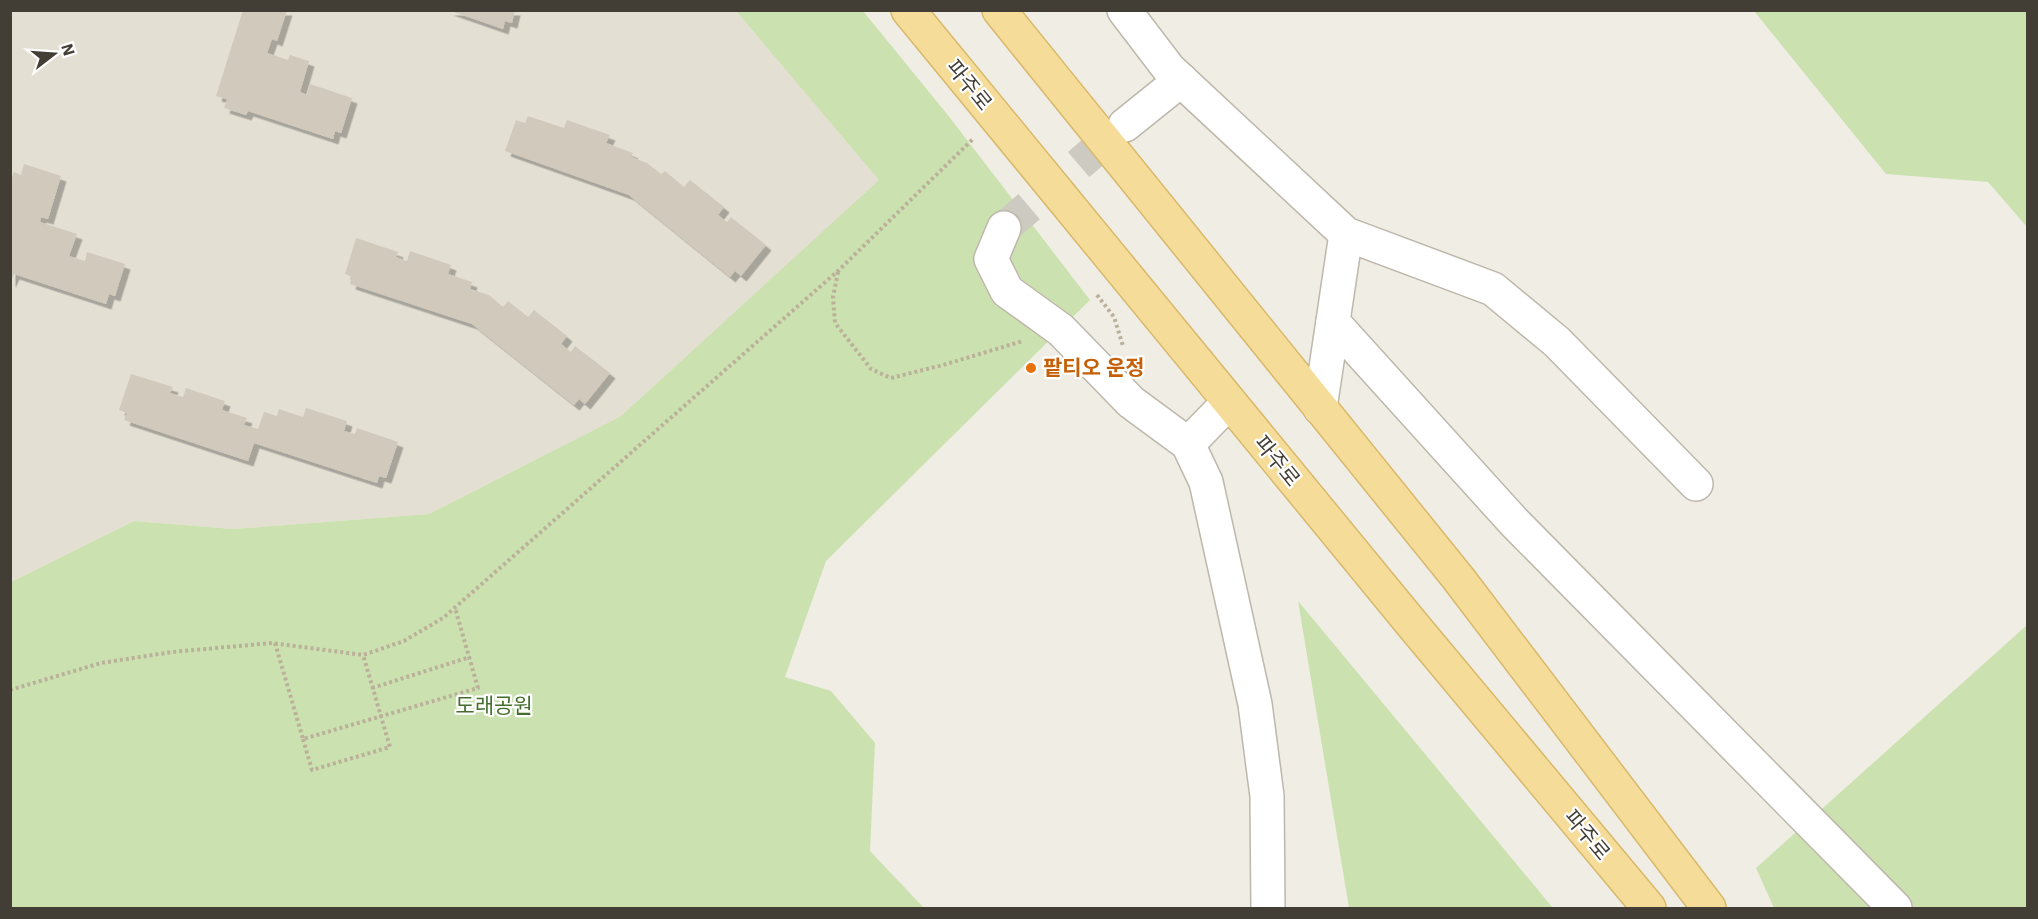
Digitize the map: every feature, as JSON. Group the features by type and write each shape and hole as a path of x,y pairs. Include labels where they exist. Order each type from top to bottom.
{"main road":[{"name":"파주로","path":"908,10 1649,909"},
{"path":"999,10 1458,578 1709,909"}],"lane":[{"path":"1124,10 1169,69 1346,234 1493,289 1557,342 1696,484"},
{"path":"1125,125 1181,80"},
{"path":"1004,228 991,259 1007,291 1061,330 1131,402 1188,444 1206,482 1255,704 1267,796 1268,909"},
{"path":"1320,408 1346,234"},
{"path":"1333,322 1514,522 1895,909"},
{"path":"1188,444 1229,402"}],"path":[{"path":"10,690 101,663 172,652 275,643 363,656 404,641 443,618 455,608 838,270 978,134"},
{"path":"838,270 833,297 835,323 871,369 891,378 1061,330"},
{"path":"303,740 478,688 455,608"},
{"path":"275,643 312,770 390,747 363,656"},
{"path":"372,688 470,657"}],"shaded area":[{"path":"11,11 736,11 880,180 621,416 429,514 233,529 134,521 11,582"}],"green space":[{"name":"도래공원","path":"736,11 863,11 947,114 1090,300 826,561 785,677 831,691 875,743 870,851 924,908 11,908 11,582 134,521 233,529 429,514 621,416 879,180"},
{"path":"1754,11 2027,11 2027,227 1988,182 1886,174"},
{"path":"1298,601 1553,908 1349,908"},
{"path":"2027,625 2027,908 1774,908 1756,868"}],"building":[{"path":"243,10 287,10 277,41 272,39 267,53 288,60 290,55 309,61 300,92 307,95 310,84 352,98 341,133 335,131 333,139 248,111 246,115 224,108 227,99 216,96"},
{"path":"448,10 515,10 512,23 505,21 503,29"},
{"path":"528,116 564,128 567,120 610,135 606,143 633,153 631,157 647,163 661,174 665,171 684,187 690,180 724,207 718,215 727,222 731,217 766,245 741,276 735,271 730,277 629,195 505,151 516,120 525,123"},
{"path":"24,164 61,176 48,219 41,217 40,222 77,234 69,256 85,261 87,252 125,264 115,296 109,294 106,304 14,274 10,283 10,182 14,172 21,175"},
{"path":"356,238 398,252 396,257 407,261 410,251 451,265 448,274 472,282 470,289 489,295 503,307 508,301 528,317 534,310 567,336 561,344 571,352 575,346 610,373 585,404 579,399 574,405 472,324 350,284 352,277 345,274"},
{"path":"131,374 173,387 170,393 183,397 186,388 225,401 222,410 247,418 244,425 258,429 264,412 277,416 279,409 303,417 306,408 347,421 344,431 355,434 357,428 398,442 386,478 379,476 377,483 254,443 248,461 124,420 127,413 119,410"}],"tunnel":[{"path":"1004,228 1125,125"}],"place":[{"name":"팥티오 운정","path":"1031,368"}]}
